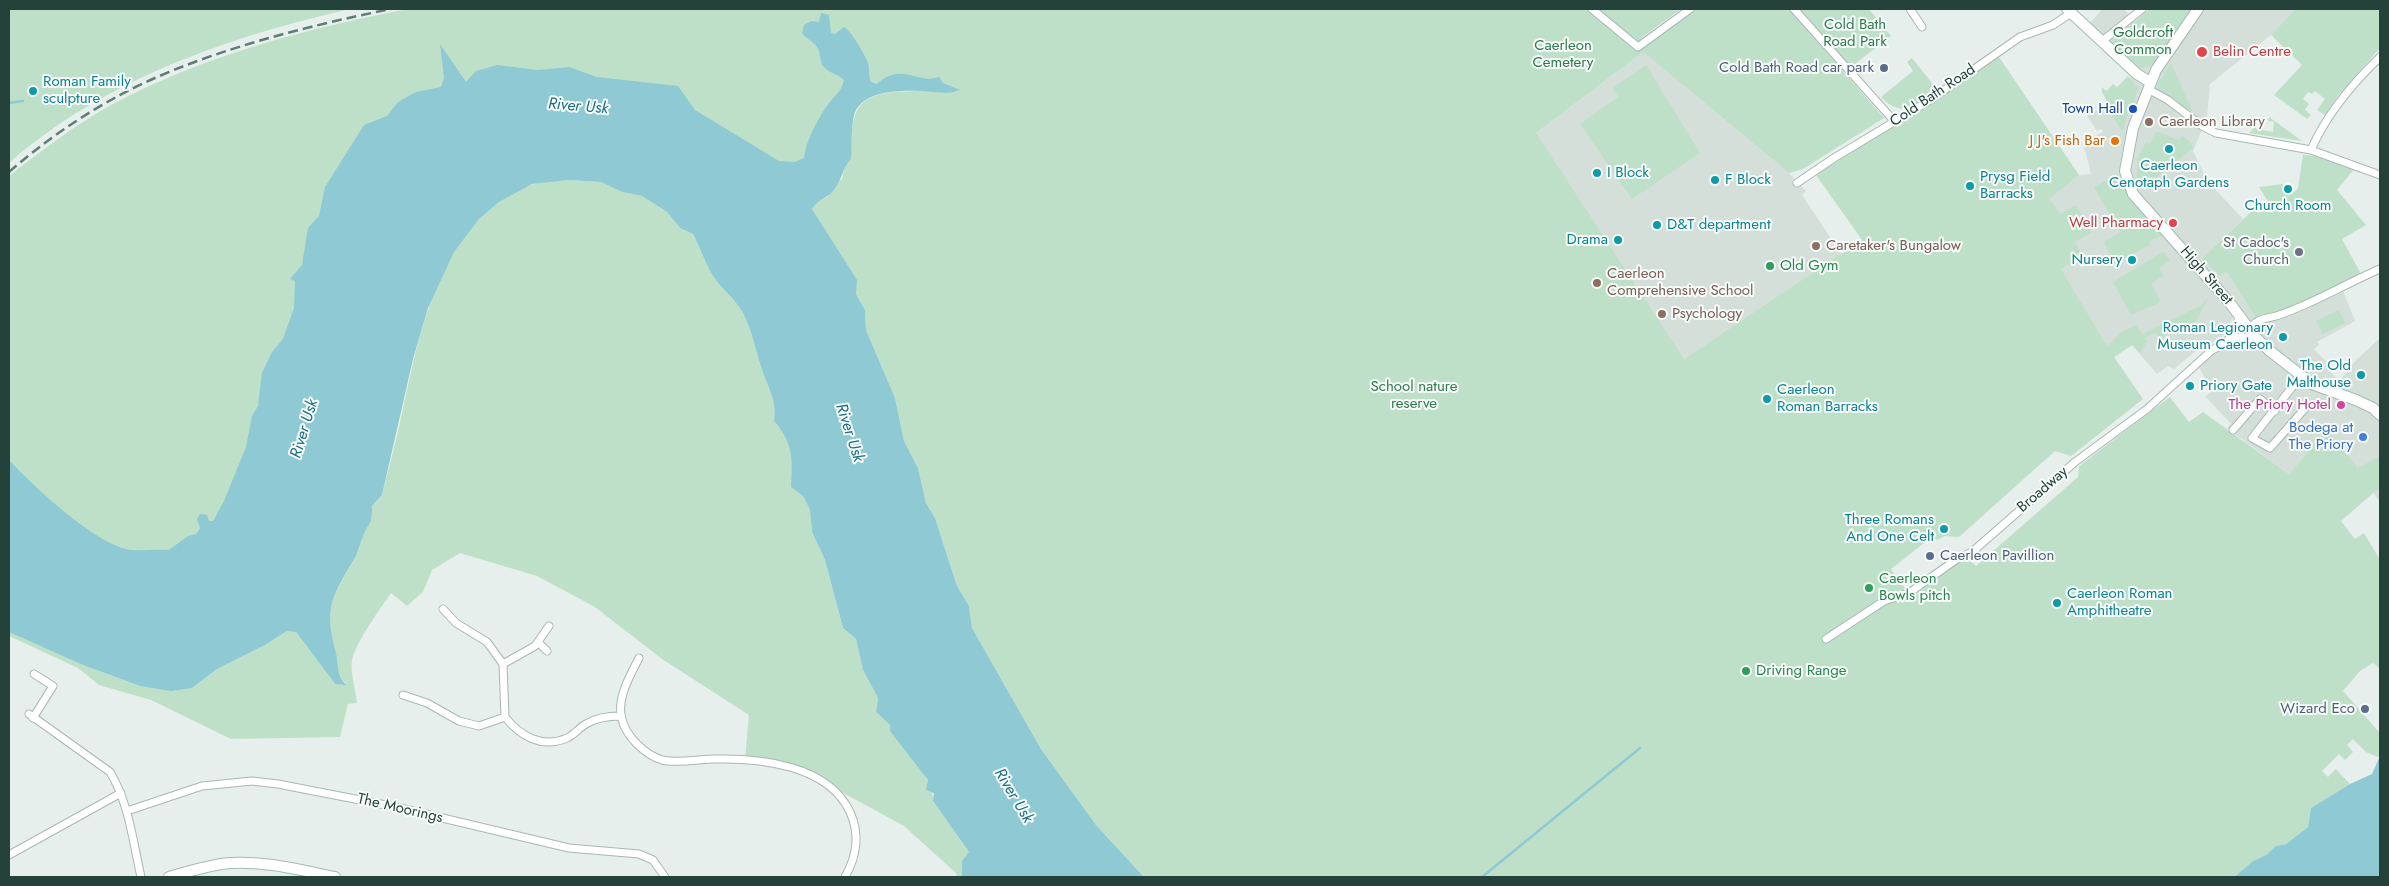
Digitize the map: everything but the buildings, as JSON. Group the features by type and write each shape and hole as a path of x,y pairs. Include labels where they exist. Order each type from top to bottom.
{"main road":[{"path":"2069,11 2149,85 2198,9"},
{"name":"High Street","path":"2149,85 2128,147 2125,171 2133,194 2239,315 2253,335 2312,384 2373,408 2380,415"},
{"path":"169,877 221,864 234,863 297,870 336,877"}],"street":[{"path":"1592,9 1638,47 1690,9"},
{"path":"1794,9 1895,122"},
{"path":"1910,9 1922,27"},
{"path":"2101,42 2142,9"},
{"name":"Cold Bath Road","path":"1797,183 1834,158 1895,122 2020,37 2053,25 2069,11"},
{"path":"2311,150 2324,124 2363,73 2380,57"},
{"path":"2149,85 2202,126 2216,133 2311,150 2380,174"},
{"path":"2253,335 2251,326 2258,320 2302,306 2380,269"},
{"path":"2226,341 2236,328 2239,315"},
{"name":"Broadway","path":"1826,639 1884,601 1909,593 1957,559 1972,552 2076,462 2147,409 2196,363 2226,341 2253,335"},
{"path":"2293,386 2252,438 2270,448 2308,405"},
{"path":"2234,430 2260,399 2275,411"},
{"path":"443,608 456,623 487,642 503,664 504,717 516,731 544,743 567,738 594,721 608,716 620,716"},
{"path":"503,664 523,654 538,642 549,626"},
{"path":"538,642 547,651"},
{"path":"639,658 623,691 620,716 633,740 651,756 661,760 674,762 745,759 796,769 827,784 844,800 854,822 856,850 845,877"},
{"path":"34,674 52,686 31,716 110,772 121,793 127,811 141,877"},
{"path":"403,695 427,703 458,721 479,726 504,717"},
{"name":"The Moorings","path":"127,811 202,786 252,781 278,784 396,807 569,848 639,854 652,860 665,877"},
{"path":"9,855 121,793"}],"shaded area":[{"path":"2102,9 2124,9 2164,57 2200,9 2295,9 2271,35 2210,84 2207,117 2193,151 2210,186 2243,219 2202,258 2227,272 2255,317 2281,312 2288,317 2343,291 2355,321 2317,342 2319,344 2314,350 2328,363 2327,368 2339,381 2356,360 2380,338 2380,503 2358,468 2327,429 2289,474 2227,428 2231,424 2205,396 2213,391 2196,363 2243,330 2233,317 2227,332 2218,340 2198,349 2174,369 2168,366 2157,374 2132,345 2114,357 1940,280 2079,175 2091,174 2083,142 2103,132 2101,129 2097,131 2087,116 2114,100 2131,77 2085,29"},
{"name":"Caerleon Comprehensive School","path":"1643,52 1789,173 1806,191 1802,195 1842,255 1684,359 1384,340 1536,133"}],"green space":[{"path":"9,9 350,9 259,33 170,65 86,107 46,133 9,163"},
{"path":"408,9 1681,9 1641,38 1641,45 1650,43 1695,9 1789,9 1884,118 1803,169 1789,173 1643,52 1536,133 1684,359 1862,240 1816,175 1999,57 2079,175 2049,199 2060,214 2076,205 2092,232 2075,242 2082,255 2061,269 2107,346 2122,332 2136,325 2142,334 2200,306 2209,298 2191,329 2188,325 2159,338 2156,332 2145,338 2147,342 2140,353 2132,345 2114,357 2143,399 2071,456 2055,451 1959,537 1945,536 1937,540 1931,534 1926,538 1928,540 1891,569 1912,598 1966,556 1976,566 2078,477 2079,467 2083,463 2170,397 2189,422 2203,412 2289,474 2327,429 2358,468 2380,456 2380,487 2341,521 2355,539 2364,533 2380,560 2380,669 2373,663 2360,671 2343,691 2380,733 2380,756 2378,757 2366,752 2353,739 2347,745 2353,752 2345,760 2339,754 2322,771 2328,777 2336,769 2350,784 2311,808 2308,827 2286,844 2276,846 2266,855 2253,861 2234,877 1144,877 1096,825 1041,749 972,628 969,606 957,586 935,518 926,503 918,468 904,441 895,398 866,330 865,310 856,294 856,280 812,209 815,203 827,197 842,178 846,164 851,159 853,122 861,105 868,99 879,95 915,91 927,86 863,93 815,183 561,97 215,577 9,530 9,176 88,119 149,86 221,57 258,45 333,25"},
{"name":"Cold Bath Road Park","path":"1800,9 1869,9 1891,36 1851,67"},
{"name":"Goldcroft Common","path":"2149,9 2192,9 2154,65 2141,68 2111,43"},
{"path":"2295,9 2380,9 2380,48 2337,97 2325,115 2317,110 2325,99 2315,91 2312,94 2308,92 2303,99 2309,104 2305,110 2311,115 2307,119 2274,95 2302,65 2271,35"},
{"path":"1912,58 1936,88 1916,104 1909,107 1896,108 1881,97 1913,71 1907,62"},
{"path":"2171,63 2193,112 2157,91 2158,83"},
{"path":"1646,65 1700,153 1632,199 1580,124 1618,97 1613,88"},
{"path":"2128,76 2138,88 2134,102 2130,104 2123,131 2113,117 2102,92 2102,87 2106,91 2113,84 2117,87"},
{"path":"2269,117 2302,141 2249,133 2256,126 2256,129 2273,132 2274,122 2268,121"},
{"path":"2156,131 2179,140 2182,135 2192,144 2193,148 2145,187 2137,181 2137,159 2146,142 2150,144"},
{"path":"2303,155 2318,156 2354,169 2337,190 2366,225 2342,239 2361,274 2297,306 2269,315 2255,317 2227,272 2220,276 2202,258 2254,209 2258,213 2269,203 2259,187 2283,184 2284,194 2292,194 2298,188"},
{"path":"2118,174 2127,195 2162,235 2149,242 2150,245 2113,262 2104,242 2120,232 2094,187"},
{"path":"568,180 601,182 622,192 642,196 667,212 680,228 693,234 713,276 741,309 771,394 775,414 774,421 788,444 792,460 792,487 803,496 810,510 812,532 825,560 843,628 856,639 863,670 878,698 876,712 890,725 891,732 918,764 929,784 933,801 969,852 969,874 976,877 955,877 957,874 904,826 827,784 796,769 745,759 749,715 662,659 595,607 537,576 460,553 432,570 423,592 407,606 391,593 375,616 354,653 352,676 357,703 348,704 340,737 231,739 151,700 99,685 78,668 9,636 9,632 15,634 83,665 140,686 192,688 217,669 265,645 287,631 296,632 335,684 346,684 339,673 332,637 330,624 333,602 371,522 372,506 382,495 417,348 439,281 455,251 475,223 500,201 531,185"},
{"path":"2164,251 2170,261 2159,267 2163,276 2151,283 2161,302 2131,315 2113,282"},
{"path":"2339,310 2345,323 2323,334 2316,321"}],"water":[{"name":"River Usk","path":"821,13 829,15 831,33 835,34 844,27 854,38 868,63 871,82 877,84 894,74 931,79 939,77 943,83 960,90 946,93 895,91 875,95 867,99 855,112 852,128 851,159 833,191 812,209 857,280 856,294 865,310 866,330 895,398 904,441 918,468 926,503 935,518 957,586 969,606 972,628 1041,749 1096,825 1144,877 962,876 962,861 969,852 933,801 934,793 926,790 928,780 890,731 890,725 876,712 878,698 863,670 856,639 843,628 825,560 812,532 810,510 803,496 791,487 792,460 788,444 774,421 773,400 744,315 713,276 693,234 680,228 667,212 642,196 622,192 601,182 568,180 532,184 499,202 479,219 454,252 428,308 413,359 382,495 372,506 371,521 356,556 341,581 332,602 330,624 332,637 339,674 346,685 335,684 296,632 287,631 265,645 217,669 192,688 171,691 140,686 83,665 9,632 9,460 66,513 101,538 117,546 131,550 169,550 188,536 196,534 200,528 197,519 200,514 207,515 209,521 213,521 224,501 246,447 252,416 258,406 262,373 272,352 283,339 294,308 295,281 290,279 302,265 308,228 319,216 325,187 364,125 387,116 398,102 416,92 441,87 444,78 440,44 466,82 476,71 497,65 538,70 569,67 597,77 678,86 695,110 779,161 795,162 804,158 807,144 817,123 829,103 840,90 844,80 824,67 817,47 802,33 804,25 811,21 819,22"},
{"path":"2380,756 2380,877 2234,877 2253,861 2266,855 2276,846 2286,844 2308,827 2311,808 2350,784 2372,774"}],"waterway":[{"path":"9,103 23,101"},
{"path":"1482,877 1640,748"}],"railway":[{"path":"9,172 71,124 111,100 176,69 247,44 321,24 391,9"}],"place":[{"name":"Belin Centre","path":"2202,52"},
{"name":"Cold Bath Road car park","path":"1884,68"},
{"name":"Roman Family sculpture","path":"33,91"},
{"name":"Town Hall","path":"2133,109"},
{"name":"Caerleon Library","path":"2149,122"},
{"name":"J J's Fish Bar","path":"2115,141"},
{"name":"Caerleon Cenotaph Gardens","path":"2169,149"},
{"name":"I Block","path":"1597,173"},
{"name":"F Block","path":"1715,180"},
{"name":"Prysg Field Barracks","path":"1970,186"},
{"name":"Church Room","path":"2288,189"},
{"name":"Well Pharmacy","path":"2173,223"},
{"name":"D&T department","path":"1657,225"},
{"name":"Drama","path":"1618,240"},
{"name":"Caretaker's Bungalow","path":"1816,246"},
{"name":"St Cadoc's Church","path":"2299,252"},
{"name":"Nursery","path":"2132,260"},
{"name":"Old Gym","path":"1770,266"},
{"name":"Caerleon Comprehensive School","path":"1597,283"},
{"name":"Psychology","path":"1662,314"},
{"name":"Roman Legionary Museum Caerleon","path":"2283,337"},
{"name":"The Old Malthouse","path":"2361,375"},
{"name":"Priory Gate","path":"2190,386"},
{"name":"Caerleon Roman Barracks","path":"1767,399"},
{"name":"The Priory Hotel","path":"2341,405"},
{"name":"Bodega at The Priory","path":"2363,437"},
{"name":"Three Romans And One Celt","path":"1944,529"},
{"name":"Caerleon Pavillion","path":"1930,556"},
{"name":"Caerleon Bowls pitch","path":"1869,588"},
{"name":"Caerleon Roman Amphitheatre","path":"2057,603"},
{"name":"Driving Range","path":"1746,671"},
{"name":"Wizard Eco","path":"2365,709"}],"park label":[{"name":"Caerleon Cemetery","path":"1563,54"},
{"name":"School nature reserve","path":"1414,396"}]}
